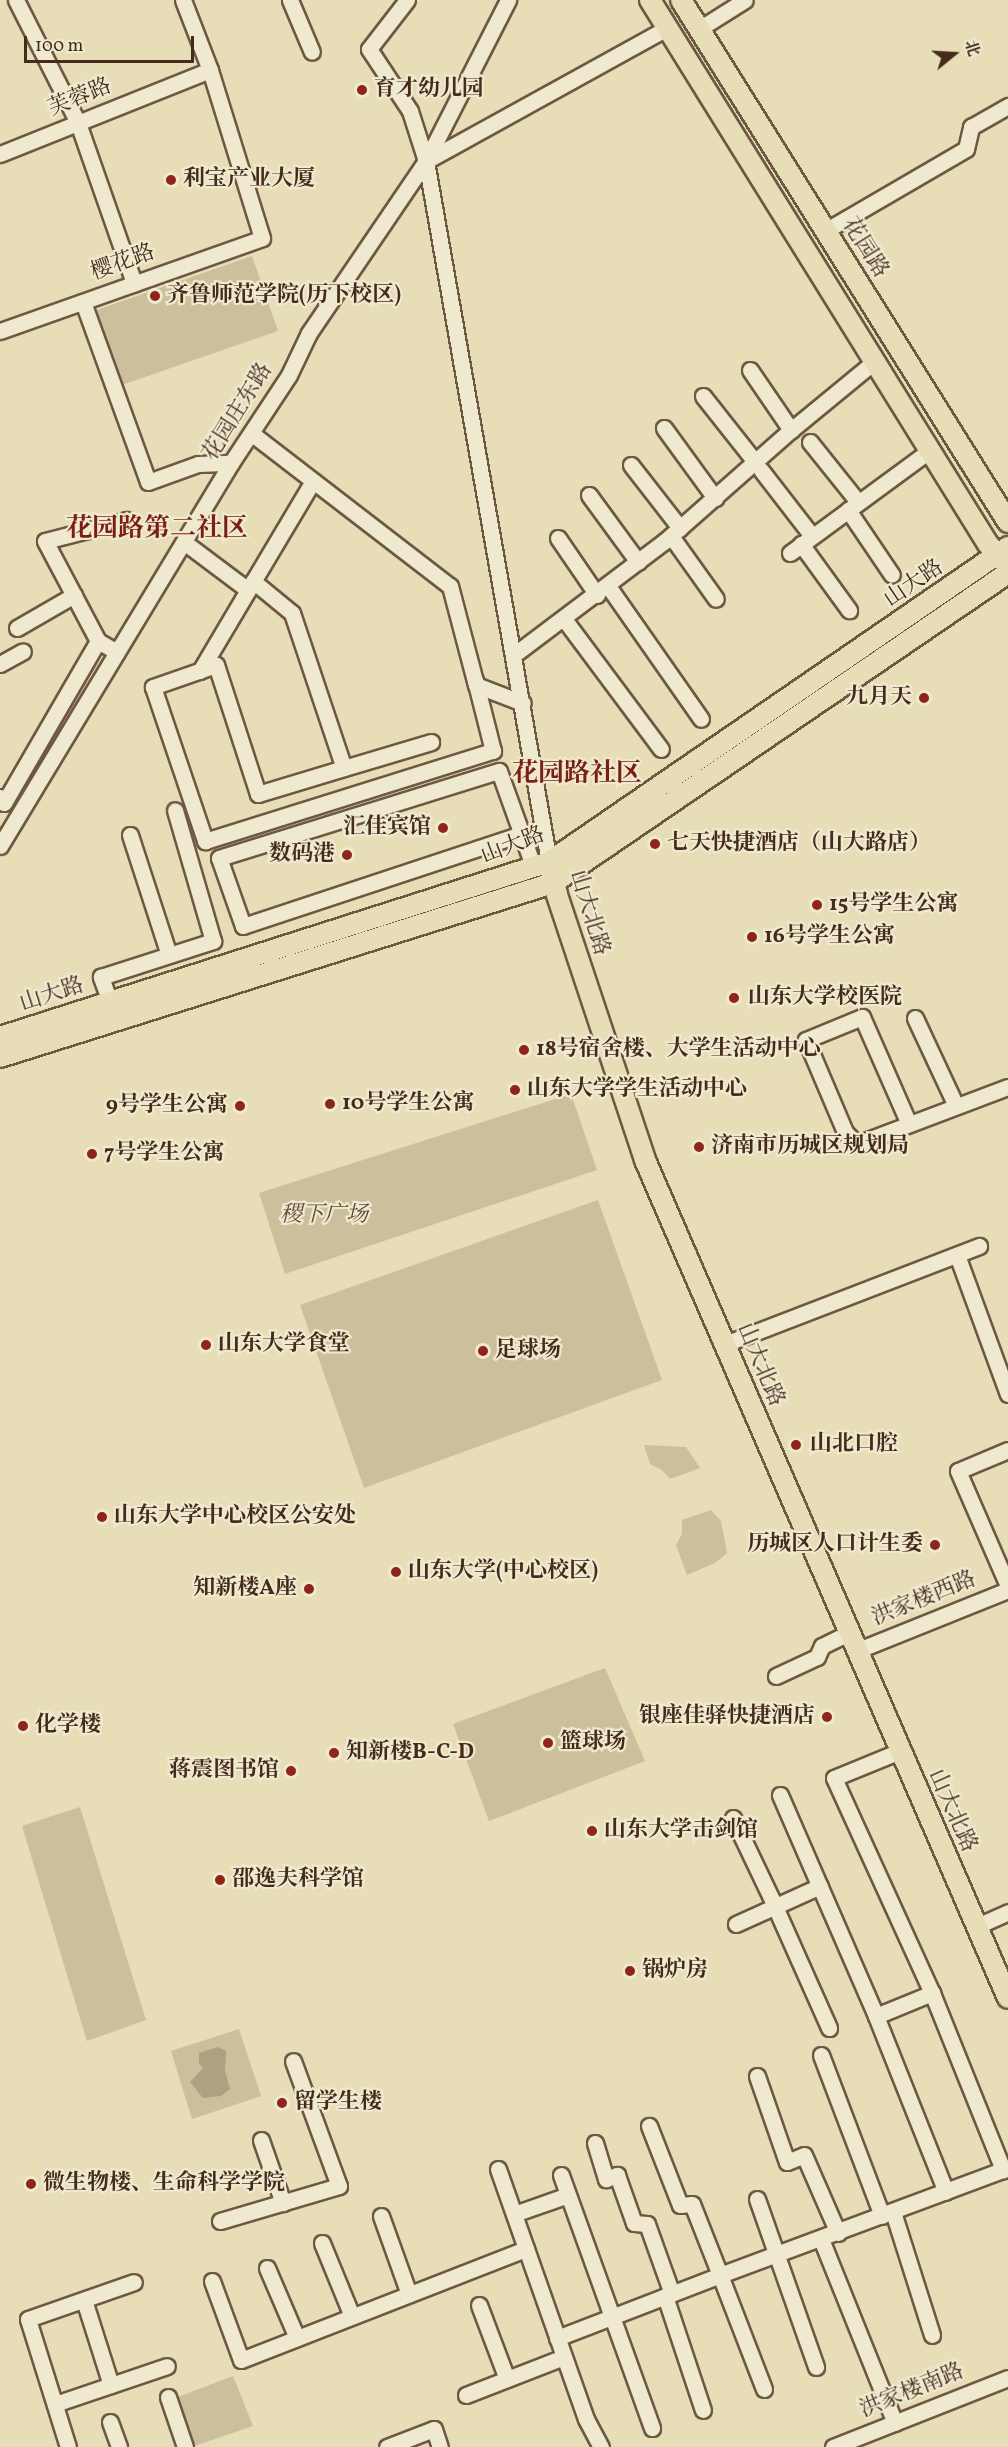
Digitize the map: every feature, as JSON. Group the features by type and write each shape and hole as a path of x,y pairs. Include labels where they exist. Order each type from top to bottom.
{"main road":[{"path":"650,0 991,548 1005,556"},
{"name":"花园路","path":"681,0 1008,522"},
{"name":"山大路","path":"0,1037 549,862 1005,556"},
{"name":"山大路","path":"0,1057 556,882 1008,573"},
{"name":"山大北路","path":"549,862 646,1146 900,1751 1008,1984"},
{"name":"山大北路","path":"556,882 645,1160 979,1925 1008,1998"}],"street":[{"path":"16,0 78,123 134,283"},
{"path":"183,0 210,70"},
{"path":"290,0 312,52"},
{"path":"407,0 369,49 410,111 426,161 523,703 549,862"},
{"name":"花园庄东路","path":"0,846 231,463 289,375 309,333 426,161 508,0"},
{"path":"699,29 745,0"},
{"path":"426,161 667,28"},
{"name":"芙蓉路","path":"0,154 210,70"},
{"name":"樱花路","path":"0,331 262,238 210,70"},
{"path":"825,231 966,149 971,127 1008,106"},
{"path":"83,302 148,482 198,464 231,463"},
{"path":"514,654 602,590 758,466 790,430 875,362"},
{"path":"750,370 790,430"},
{"path":"703,396 758,466 801,544 849,610"},
{"path":"664,428 715,498"},
{"path":"251,433 450,586 493,751 205,841 153,687 216,665 258,794 431,742"},
{"path":"810,442 853,506 892,574"},
{"path":"801,544 930,450"},
{"path":"631,465 676,532 716,599"},
{"path":"200,671 313,481"},
{"path":"589,495 638,562"},
{"path":"117,652 98,641 45,541 127,520"},
{"path":"558,538 602,590 701,718"},
{"path":"184,542 292,613 344,768"},
{"path":"17,628 74,595"},
{"path":"564,619 661,748"},
{"path":"0,797 4,803 98,641"},
{"path":"0,664 22,651"},
{"path":"476,685 523,703"},
{"path":"521,834 243,926 219,858 499,771 530,857"},
{"path":"110,1002 101,977 213,941 175,810"},
{"path":"130,835 169,955"},
{"path":"909,1124 862,1017 806,1041 845,1132 857,1144 1008,1086"},
{"path":"915,1018 956,1106"},
{"path":"730,1342 979,1246"},
{"path":"957,1255 1008,1394"},
{"path":"1008,1450 958,1470 1008,1588"},
{"name":"洪家楼西路","path":"776,1676 817,1657 822,1646 856,1644 1008,1588"},
{"path":"466,2395 507,2379 613,2316 1005,2169 932,1993 834,1778 900,1751"},
{"path":"780,1795 876,2016 946,2192"},
{"path":"733,1818 829,2028"},
{"path":"736,1924 774,1904 820,1886"},
{"path":"979,1925 1008,1912"},
{"path":"876,2016 932,1993"},
{"path":"821,2055 888,2214 932,2335"},
{"path":"220,2222 339,2186 293,2061"},
{"path":"757,2076 787,2162 804,2155 838,2233"},
{"path":"649,2126 680,2205 692,2204 764,2389"},
{"path":"261,2140 282,2203"},
{"path":"595,2143 606,2179 616,2175 634,2223 647,2224 704,2410"},
{"path":"498,2169 559,2347 581,2422 595,2447"},
{"path":"561,2175 652,2428"},
{"path":"514,2214 568,2195"},
{"path":"757,2199 816,2367"},
{"path":"381,2216 409,2294"},
{"path":"821,2239 895,2423"},
{"path":"322,2243 352,2316"},
{"path":"212,2281 241,2360 526,2248"},
{"path":"267,2268 297,2338"},
{"path":"68,2447 28,2319 134,2282"},
{"path":"84,2300 111,2385"},
{"path":"479,2305 507,2379"},
{"path":"559,2347 586,2419 601,2447"},
{"path":"55,2404 167,2366"},
{"name":"洪家楼南路","path":"833,2447 1008,2378"},
{"path":"168,2397 185,2447"},
{"path":"110,2422 119,2447"},
{"path":"387,2447 434,2429 440,2447"}],"green space":[{"path":"252,256 278,331 116,387 91,312"},
{"name":"稷下广场","path":"571,1094 597,1170 285,1274 259,1193"},
{"path":"598,1200 662,1380 364,1488 300,1305"},
{"path":"644,1445 686,1447 700,1468 670,1479 662,1470 650,1464"},
{"path":"711,1510 721,1521 727,1553 715,1563 687,1575 676,1545 682,1534 682,1520"},
{"name":"篮球场","path":"605,1668 645,1761 489,1821 453,1724"},
{"path":"80,1807 146,2020 87,2041 22,1826"},
{"path":"239,2029 261,2096 192,2119 171,2051"},
{"path":"233,2376 253,2426 191,2447 178,2397"}],"shaded area":[{"path":"217,2047 225,2050 226,2053 225,2071 230,2089 221,2096 203,2098 190,2082 203,2068 199,2063 199,2053"}],"place":[{"name":"育才幼儿园","path":"362,90"},
{"name":"利宝产业大厦","path":"171,180"},
{"name":"齐鲁师范学院(历下校区)","path":"155,296"},
{"name":"九月天","path":"924,698"},
{"name":"汇佳宾馆","path":"443,828"},
{"name":"七天快捷酒店（山大路店）","path":"655,844"},
{"name":"数码港","path":"347,855"},
{"name":"15号学生公寓","path":"817,905"},
{"name":"16号学生公寓","path":"752,937"},
{"name":"山东大学校医院","path":"734,998"},
{"name":"18号宿舍楼、大学生活动中心","path":"524,1050"},
{"name":"山东大学学生活动中心","path":"515,1090"},
{"name":"10号学生公寓","path":"330,1104"},
{"name":"9号学生公寓","path":"240,1106"},
{"name":"济南市历城区规划局","path":"699,1147"},
{"name":"7号学生公寓","path":"92,1154"},
{"name":"山东大学食堂","path":"206,1345"},
{"name":"足球场","path":"483,1351"},
{"name":"山北口腔","path":"796,1445"},
{"name":"山东大学中心校区公安处","path":"102,1517"},
{"name":"历城区人口计生委","path":"935,1545"},
{"name":"山东大学(中心校区)","path":"396,1572"},
{"name":"知新楼A座","path":"309,1589"},
{"name":"银座佳驿快捷酒店","path":"827,1717"},
{"name":"化学楼","path":"23,1726"},
{"name":"篮球场","path":"548,1743"},
{"name":"知新楼B-C-D","path":"334,1753"},
{"name":"蒋震图书馆","path":"291,1771"},
{"name":"山东大学击剑馆","path":"592,1831"},
{"name":"邵逸夫科学馆","path":"220,1880"},
{"name":"锅炉房","path":"630,1971"},
{"name":"留学生楼","path":"282,2103"},
{"name":"微生物楼、生命科学学院","path":"31,2184"}],"district":[{"name":"花园路第二社区","path":"157,530"},
{"name":"花园路社区","path":"577,775"}]}
